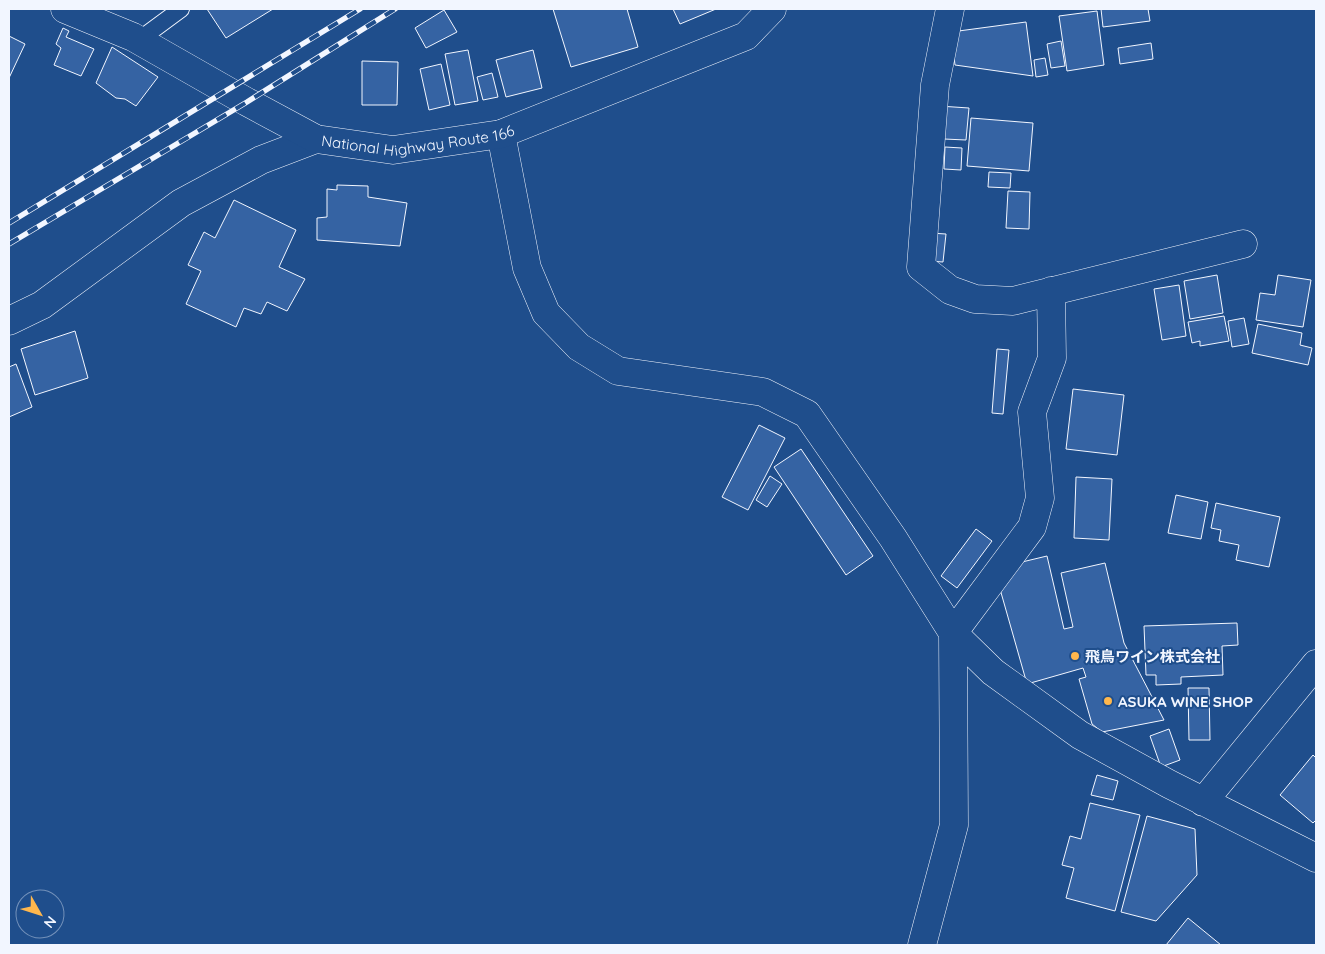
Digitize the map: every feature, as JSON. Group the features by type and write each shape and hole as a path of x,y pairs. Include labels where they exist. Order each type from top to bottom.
{"main road":[{"name":"National Highway Route 166","path":"65,9 139,40 316,139 393,150 501,134 746,36 772,9"},
{"path":"950,9 935,85 921,267 950,290 976,299 1013,301 1243,244"},
{"path":"501,134 526,268 546,313 579,347 618,371 762,392 807,414 893,538 952,633 993,672 1080,735 1203,802 1316,858"},
{"path":"9,321 42,306 181,203 261,160 316,139"},
{"path":"922,945 954,825 952,633 1032,527 1040,498 1032,412 1052,358 1051,291"},
{"path":"1203,802 1316,664"}],"lane":[{"path":"139,40 181,9"}],"building":[{"path":"207,9 273,9 226,38"},
{"path":"553,9 627,9 638,47 571,67"},
{"path":"673,9 716,9 680,24"},
{"path":"1101,9 1148,9 1150,21 1103,27"},
{"path":"444,10 457,32 426,48 415,28"},
{"path":"1097,11 1104,65 1067,71 1059,16"},
{"path":"1026,22 1033,76 955,65 951,32"},
{"path":"63,28 69,31 66,37 94,49 81,76 54,65 61,48 56,44"},
{"path":"9,36 25,44 9,78"},
{"path":"1061,41 1065,66 1051,68 1047,44"},
{"path":"1151,43 1153,59 1120,64 1118,48"},
{"path":"112,47 158,77 136,106 125,99 116,98 96,83"},
{"path":"468,50 478,101 455,105 445,54"},
{"path":"533,50 542,88 506,97 496,60"},
{"path":"1045,58 1048,75 1036,77 1034,60"},
{"path":"362,61 398,62 397,105 362,105"},
{"path":"441,64 450,105 429,110 420,69"},
{"path":"492,73 498,97 483,100 477,77"},
{"path":"939,106 969,108 966,140 944,139"},
{"path":"971,118 1033,123 1029,171 967,166"},
{"path":"945,147 962,148 961,170 944,169"},
{"path":"989,172 1011,173 1010,188 988,187"},
{"path":"337,185 368,186 368,197 407,203 400,246 317,240 317,218 327,217 327,189 337,190"},
{"path":"1008,191 1030,192 1029,229 1006,228"},
{"path":"234,200 296,230 279,267 305,279 287,311 267,302 261,314 244,308 236,327 186,304 201,271 188,265 204,232 215,238"},
{"path":"930,233 946,234 943,262 928,261"},
{"path":"1217,275 1223,313 1190,319 1184,281"},
{"path":"1278,275 1311,280 1303,327 1256,320 1260,293 1275,295"},
{"path":"1179,285 1186,336 1162,340 1154,289"},
{"path":"1224,316 1229,341 1200,346 1200,341 1192,343 1188,322"},
{"path":"1244,318 1249,344 1232,347 1228,321"},
{"path":"1258,324 1302,333 1300,345 1312,348 1308,365 1252,353"},
{"path":"75,331 88,378 35,395 21,349"},
{"path":"997,349 1009,350 1003,414 992,413"},
{"path":"16,364 32,407 9,417 9,367"},
{"path":"1073,389 1124,395 1117,455 1066,449"},
{"path":"759,425 785,438 748,510 722,497"},
{"path":"801,449 873,556 846,575 774,467"},
{"path":"770,476 782,484 767,507 756,500"},
{"path":"1076,477 1112,479 1109,540 1074,538"},
{"path":"1176,495 1208,502 1201,539 1168,533"},
{"path":"1216,503 1280,517 1269,567 1236,560 1239,545 1219,541 1221,530 1211,528"},
{"path":"976,529 992,541 957,588 941,576"},
{"name":"飛鳥ワイン株式会社","path":"1047,556 1064,629 1073,627 1061,573 1105,563 1124,643 1164,720 1102,732 1092,724 1079,679 1086,677 1083,668 1027,684 1000,589 1022,562"},
{"path":"1237,623 1238,645 1222,646 1223,675 1181,677 1181,684 1156,685 1156,675 1146,675 1144,626"},
{"path":"1188,688 1209,688 1210,740 1189,740"},
{"path":"1169,729 1180,760 1161,767 1150,736"},
{"path":"1313,755 1316,758 1316,820 1313,823 1280,795"},
{"path":"1097,775 1118,781 1113,800 1091,795"},
{"path":"1090,803 1140,815 1115,911 1066,898 1074,868 1062,865 1070,836 1081,839"},
{"path":"1147,816 1195,829 1197,875 1156,921 1121,912"},
{"path":"1188,918 1221,945 1166,945"}],"railway":[{"path":"9,223 360,9"},
{"path":"9,244 247,102 395,9"}],"place":[{"name":"飛鳥ワイン株式会社","path":"1075,656"},
{"name":"ASUKA WINE SHOP","path":"1108,701"}]}
